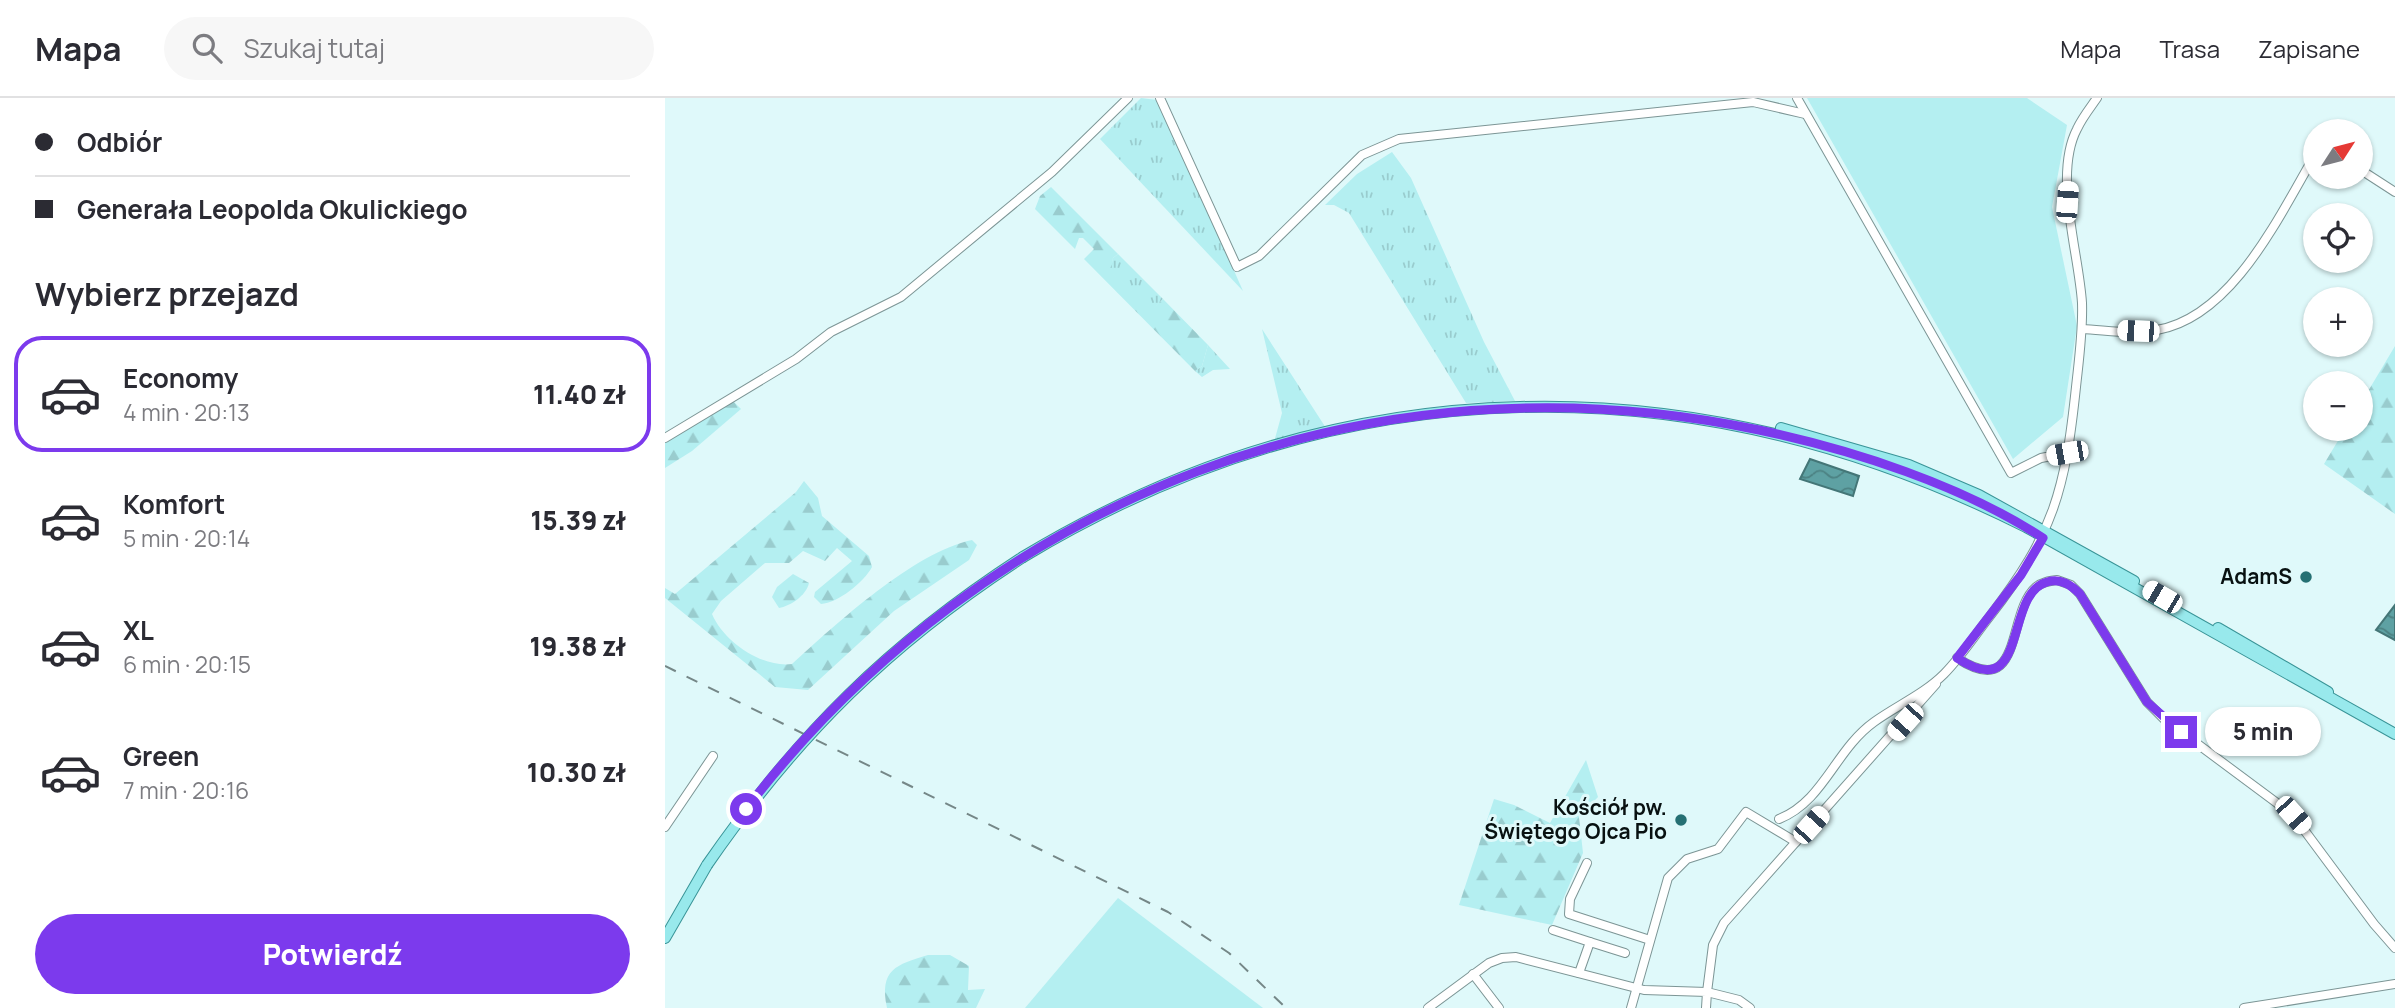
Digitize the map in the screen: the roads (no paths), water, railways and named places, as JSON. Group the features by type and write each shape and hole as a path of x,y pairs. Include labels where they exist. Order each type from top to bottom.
{"main road":[{"path":"665,938 707,866 781,765 847,695 930,620 1023,556 1104,510 1226,460 1356,426 1455,411 1607,408 1694,417 1789,437 1867,460 1972,501 2045,534 2315,682 2353,710 2395,734"}],"street":[{"path":"665,438 796,359 831,331 901,297 1052,172 1128,98"},
{"path":"1160,98 1237,267 1259,256 1362,155 1399,139 1753,102 1805,114"},
{"path":"1797,98 2011,473 2041,458 2067,453"},
{"path":"1706,1008 1716,936 1796,842 1924,701 2021,575 2045,534 2060,492 2082,329 2081,300 2067,202 2069,163 2075,131 2097,98"},
{"path":"2082,329 2159,330 2213,303 2236,281 2303,174"},
{"path":"2373,178 2395,192"},
{"path":"1957,658 1973,669 1984,672 1995,668 2011,650 2028,597 2035,588 2057,580 2071,585 2080,594 2147,702 2164,719 2293,815 2395,948"},
{"path":"1779,819 1796,812 1811,800 1839,760 1873,723 1942,676"},
{"path":"665,827 713,756"},
{"path":"1631,1008 1672,871 1687,859 1718,849 1746,812 1796,842"},
{"path":"1587,863 1570,899 1569,914 1650,940"},
{"path":"1553,929 1625,953"},
{"path":"1579,973 1590,942"},
{"path":"1428,1008 1489,963 1516,957 1636,988 1665,992 1707,992 1739,1000 1750,1008"},
{"path":"1473,974 1499,1008"},
{"path":"2244,1008 2395,984"}],"water":[{"path":"1810,459 1859,476 1853,496 1800,479"},
{"path":"2395,605 2395,640 2376,630"}],"railway":[{"path":"665,666 1168,912 1229,953 1286,1008"}],"place":[{"name":"AdamS","path":"2306,577"},
{"name":"Kościół pw. Świętego Ojca Pio","path":"1681,820"}]}
